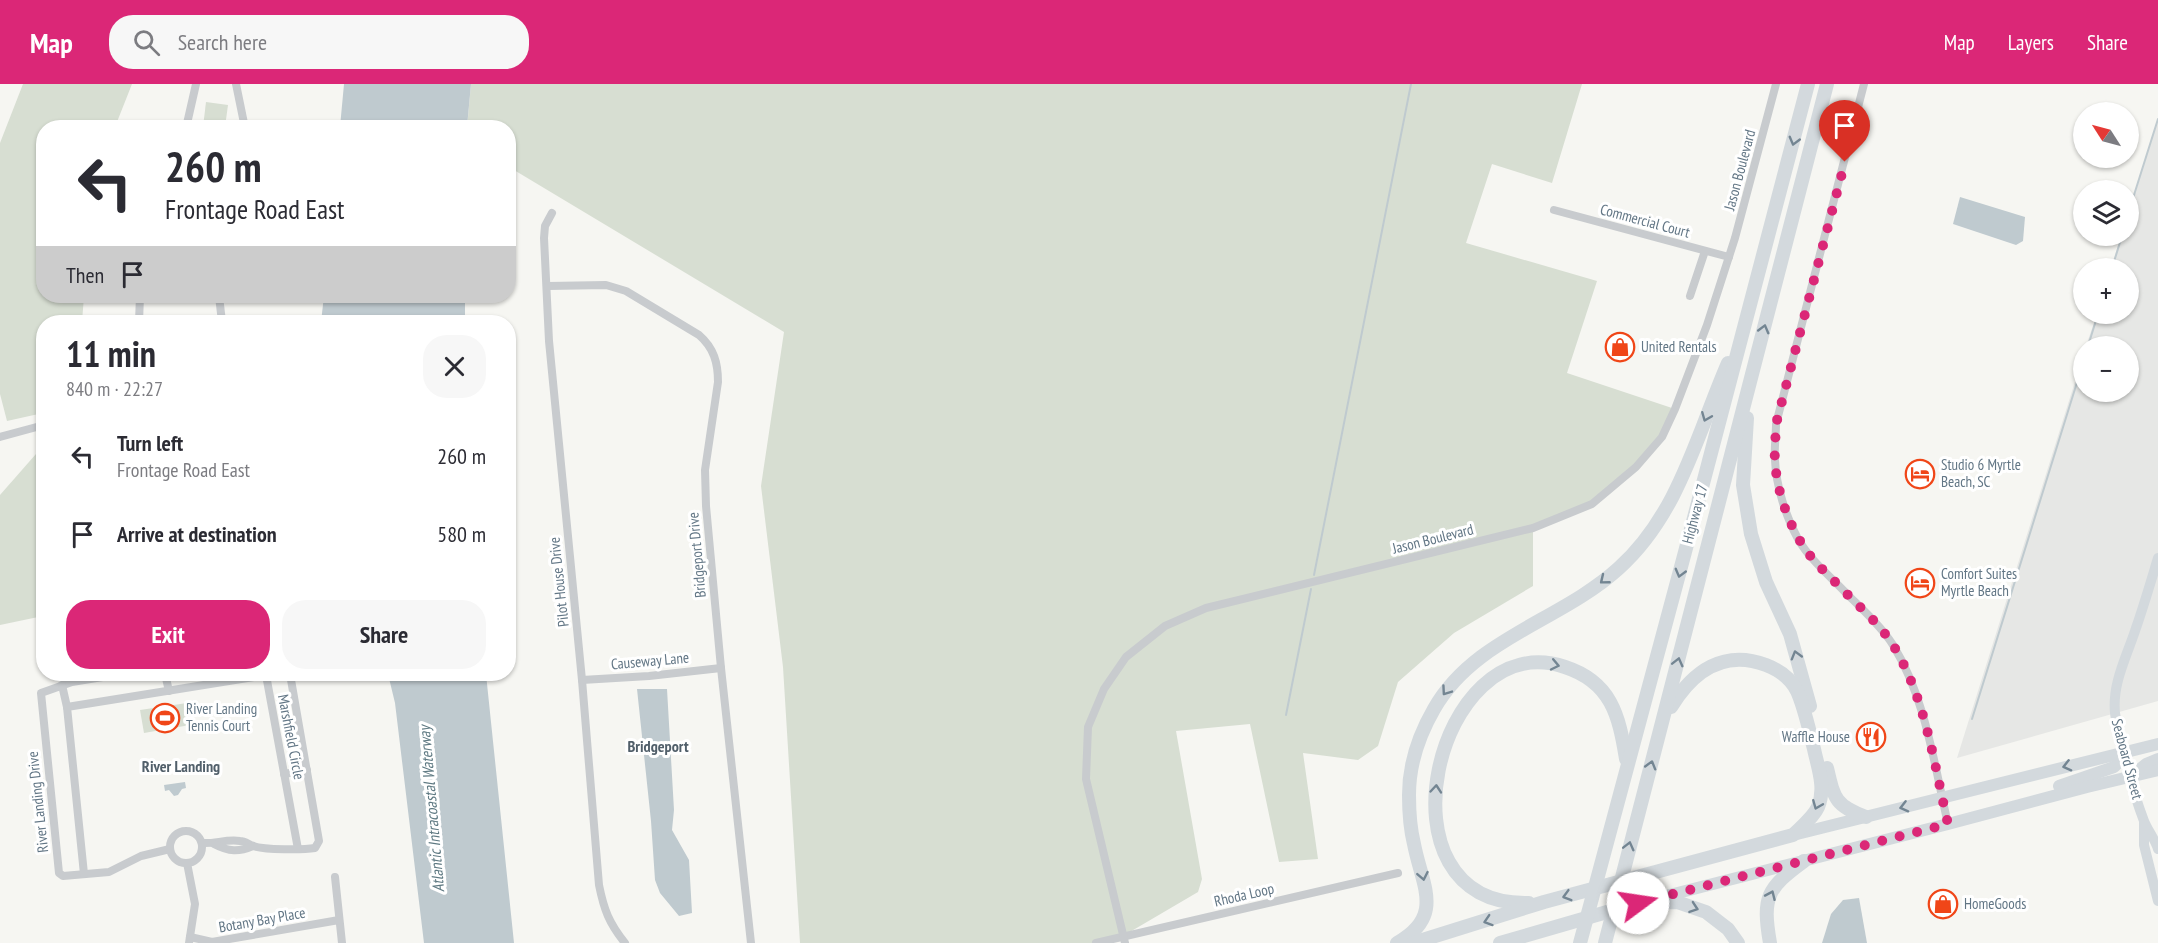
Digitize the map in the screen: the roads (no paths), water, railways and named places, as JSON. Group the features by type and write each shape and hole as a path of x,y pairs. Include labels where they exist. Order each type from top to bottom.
{"highway":[{"name":"Highway 17","path":"1580,943 1808,84"},
{"name":"Highway 17","path":"1605,943 1827,84"},
{"path":"1397,943 1418,929 1423,920 1427,899 1421,866 1414,846 1409,792 1414,753 1433,710 1447,687 1465,668 1485,653 1577,601 1619,568 1646,540 1682,479 1722,376 1745,325"},
{"path":"1749,386 1743,486 1751,534 1766,582 1790,634 1833,791 1839,802 1848,810 1866,816"},
{"path":"1413,943 1544,902 1793,835 1815,813 1820,800 1822,784 1797,691 1776,669 1759,662 1745,660 1719,662 1705,669 1691,681 1679,694 1664,719"},
{"path":"1544,902 1516,903 1495,899 1472,887 1458,874 1447,856 1438,835 1434,811 1436,785 1445,743 1455,723 1476,693 1499,675 1520,664 1553,663 1574,670 1594,681 1609,698 1622,729 1627,763"},
{"path":"1770,943 1766,914 1767,901 1772,889 1783,877 1804,861"},
{"path":"1500,943 1638,903 1677,902 1706,912 1728,930 1738,943"}],"main road":[{"path":"1793,835 2158,744"},
{"path":"2012,807 2050,789 2114,767 2124,752"},
{"path":"2131,777 2146,764 2158,759"},
{"path":"1638,903 2158,770"}],"street":[{"path":"188,120 196,84"},
{"path":"236,84 243,120"},
{"name":"Jason Boulevard","path":"1124,940 1086,779 1088,728 1104,688 1126,657 1165,626 1206,608 1533,528 1592,504 1636,467 1662,437 1676,409 1729,258 1776,84"},
{"path":"1864,84 1776,424 1775,461 1783,501 1798,539 1814,559 1876,623 1892,644 1907,673 1920,705 1948,824"},
{"name":"Commercial Court","path":"1554,210 1729,258"},
{"name":"Pilot House Drive","path":"552,213 545,226 544,238 549,341 582,680 599,885 605,912 613,928 625,943"},
{"path":"1690,296 1705,251"},
{"name":"Bridgeport Drive","path":"548,286 606,285 626,291 699,335 708,343 714,354 718,369 718,382 705,470 706,506 751,943"},
{"path":"0,437 36,427"},
{"name":"Seaboard Street","path":"2158,558 2121,669 2115,712 2144,822 2144,845 2158,901"},
{"name":"Causeway Lane","path":"582,680 721,668"},
{"name":"River Landing Drive","path":"83,681 62,685 41,693 59,873 63,876 109,872 141,856 170,849 174,837 185,831 194,832 202,843 214,844 226,840 243,841 253,846 273,849 298,849"},
{"path":"167,681 169,691"},
{"name":"Marshfield Circle","path":"67,708 227,681"},
{"name":"Marshfield Circle","path":"269,681 298,849"},
{"path":"291,681 319,841 315,848 298,849"},
{"path":"62,685 67,708 84,874"},
{"path":"284,774 307,770"},
{"name":"Seaboard Street","path":"2144,822 2156,841 2158,849"},
{"path":"170,849 178,861 187,863 199,856 202,843"},
{"path":"187,863 195,904 189,940"},
{"name":"Rhoda Loop","path":"1096,943 1124,940 1398,873"},
{"path":"335,877 342,943"},
{"name":"Botany Bay Place","path":"189,940 212,942 339,920"}],"water":[{"path":"344,84 471,84 468,120 341,120"},
{"path":"1960,197 2025,217 2023,241 2016,245 1953,224"},
{"path":"323,303 465,303 465,315 322,315"},
{"name":"Atlantic Intracoastal Waterway","path":"390,681 487,681 514,943 424,943 395,703"},
{"path":"637,689 667,689 674,810 672,830 689,860 692,913 679,916 660,893 655,880"},
{"path":"185,782 186,788 182,789 178,795 174,796 169,790 165,791 164,785"},
{"path":"1859,898 1867,943 1822,943 1831,914 1843,900"}],"waterway":[{"path":"1314,575 1411,84"},
{"path":"2139,180 2158,119"},
{"path":"2115,258 2119,246"},
{"path":"2091,336 2095,324"},
{"path":"1972,719 2073,395"},
{"path":"1286,715 1311,589"}],"place":[{"name":"United Rentals","path":"1620,347"},
{"name":"Studio 6 Myrtle Beach, SC","path":"1920,474"},
{"name":"Comfort Suites Myrtle Beach","path":"1920,583"},
{"name":"River Landing Tennis Court","path":"165,718"},
{"name":"Waffle House","path":"1871,737"},
{"name":"HomeGoods","path":"1943,904"}],"district":[{"name":"Bridgeport","path":"658,746"},
{"name":"River Landing","path":"181,766"}]}
